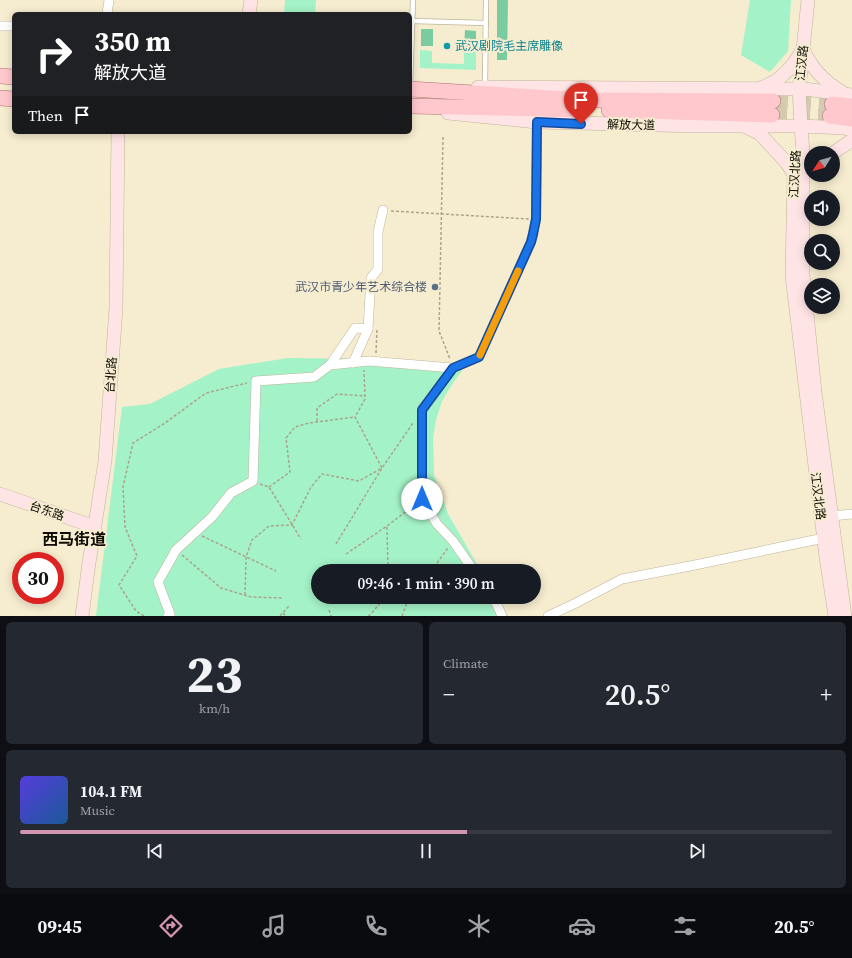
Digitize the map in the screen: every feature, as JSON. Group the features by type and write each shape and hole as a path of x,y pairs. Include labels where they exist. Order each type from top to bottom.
{"main road":[{"path":"249,12 251,0"},
{"name":"江汉路","path":"800,126 799,89 808,0"},
{"path":"756,89 773,83 797,59 803,49"},
{"path":"803,49 807,59 817,72 827,82 850,99"},
{"path":"0,76 12,77"},
{"path":"412,88 799,89 850,99"},
{"name":"解放大道","path":"412,88 583,100 773,108 412,108"},
{"path":"0,98 12,99"},
{"path":"850,99 831,110 852,119"},
{"name":"解放大道","path":"412,108 537,122 691,126 800,126 844,128 852,130"},
{"path":"745,126 760,134 786,162 803,173"},
{"name":"江汉北路","path":"800,126 803,153 802,275 815,392 832,516 829,539 845,616"},
{"name":"台北路","path":"82,616 105,461 116,308 118,134"},
{"path":"840,148 852,140"},
{"name":"江汉北路","path":"803,173 792,276 829,539 835,616"},
{"name":"台东路","path":"0,494 95,527"}],"street":[{"path":"107,12 109,0"},
{"path":"0,26 12,26"},
{"path":"330,365 376,362 453,368 479,357 531,242 533,234 536,219 537,122"},
{"path":"353,363 368,329 371,278 378,269 378,232 383,210"},
{"path":"168,616 170,614 158,582 176,550 212,517 231,493 253,481 256,381 314,377 330,365 355,328 368,329"},
{"path":"453,368 422,410 422,499 437,524 453,541 469,564"},
{"path":"832,516 852,514"},
{"path":"548,616 622,579 829,539"},
{"path":"497,604 502,616"}],"lane":[{"path":"413,0 412,21 486,23"},
{"path":"485,87 486,0"}],"path":[{"path":"443,137 439,331 453,368"},
{"path":"383,210 536,219"},
{"path":"355,417 365,399 364,362"},
{"path":"144,616 136,611 119,585 137,556 126,527 123,487 133,443 165,423 206,393 256,381"},
{"path":"317,422 317,408 337,394 365,396"},
{"path":"336,544 382,468 422,410"},
{"path":"269,487 290,472 286,438 295,426 355,417"},
{"path":"355,417 382,468"},
{"path":"292,525 311,487 322,474 359,481 382,468"},
{"path":"253,481 269,487 301,539"},
{"path":"346,554 388,526 422,499"},
{"path":"245,595 246,557 252,540 269,526 292,525"},
{"path":"388,526 388,564"},
{"path":"195,532 276,571"},
{"path":"436,564 453,541"},
{"path":"176,550 221,588 251,597 283,598"},
{"path":"368,616 379,604"},
{"path":"402,616 407,604"},
{"path":"280,616 288,606"},
{"path":"330,610 331,616"},
{"path":"283,613 286,616"}],"green space":[{"path":"285,0 316,0 315,12 284,12"},
{"path":"497,0 508,0 507,60 497,60"},
{"path":"750,0 791,0 788,51 770,72 741,55"},
{"path":"421,29 433,29 433,46 421,46"},
{"path":"465,30 476,31 476,48 464,48"},
{"path":"420,50 432,51 432,63 464,64 464,51 476,52 476,70 420,68"},
{"path":"288,358 365,359 466,365 442,401 436,420 433,438 434,475 448,514 477,564 311,564 311,604 500,604 508,616 96,616 122,407 150,404 219,369"}],"tunnel":[{"path":"773,101 832,104"},
{"path":"772,115 830,116"}],"slow traffic":[{"path":"480,355 518,271"}],"place":[{"name":"武汉剧院毛主席雕像","path":"447,46"},
{"name":"武汉市青少年艺术综合楼","path":"435,287"}],"district":[{"name":"西马街道","path":"74,539"}],"route":[{"path":"422,499 422,410 453,368 479,357 531,242 536,219 537,122 581,124"}]}
